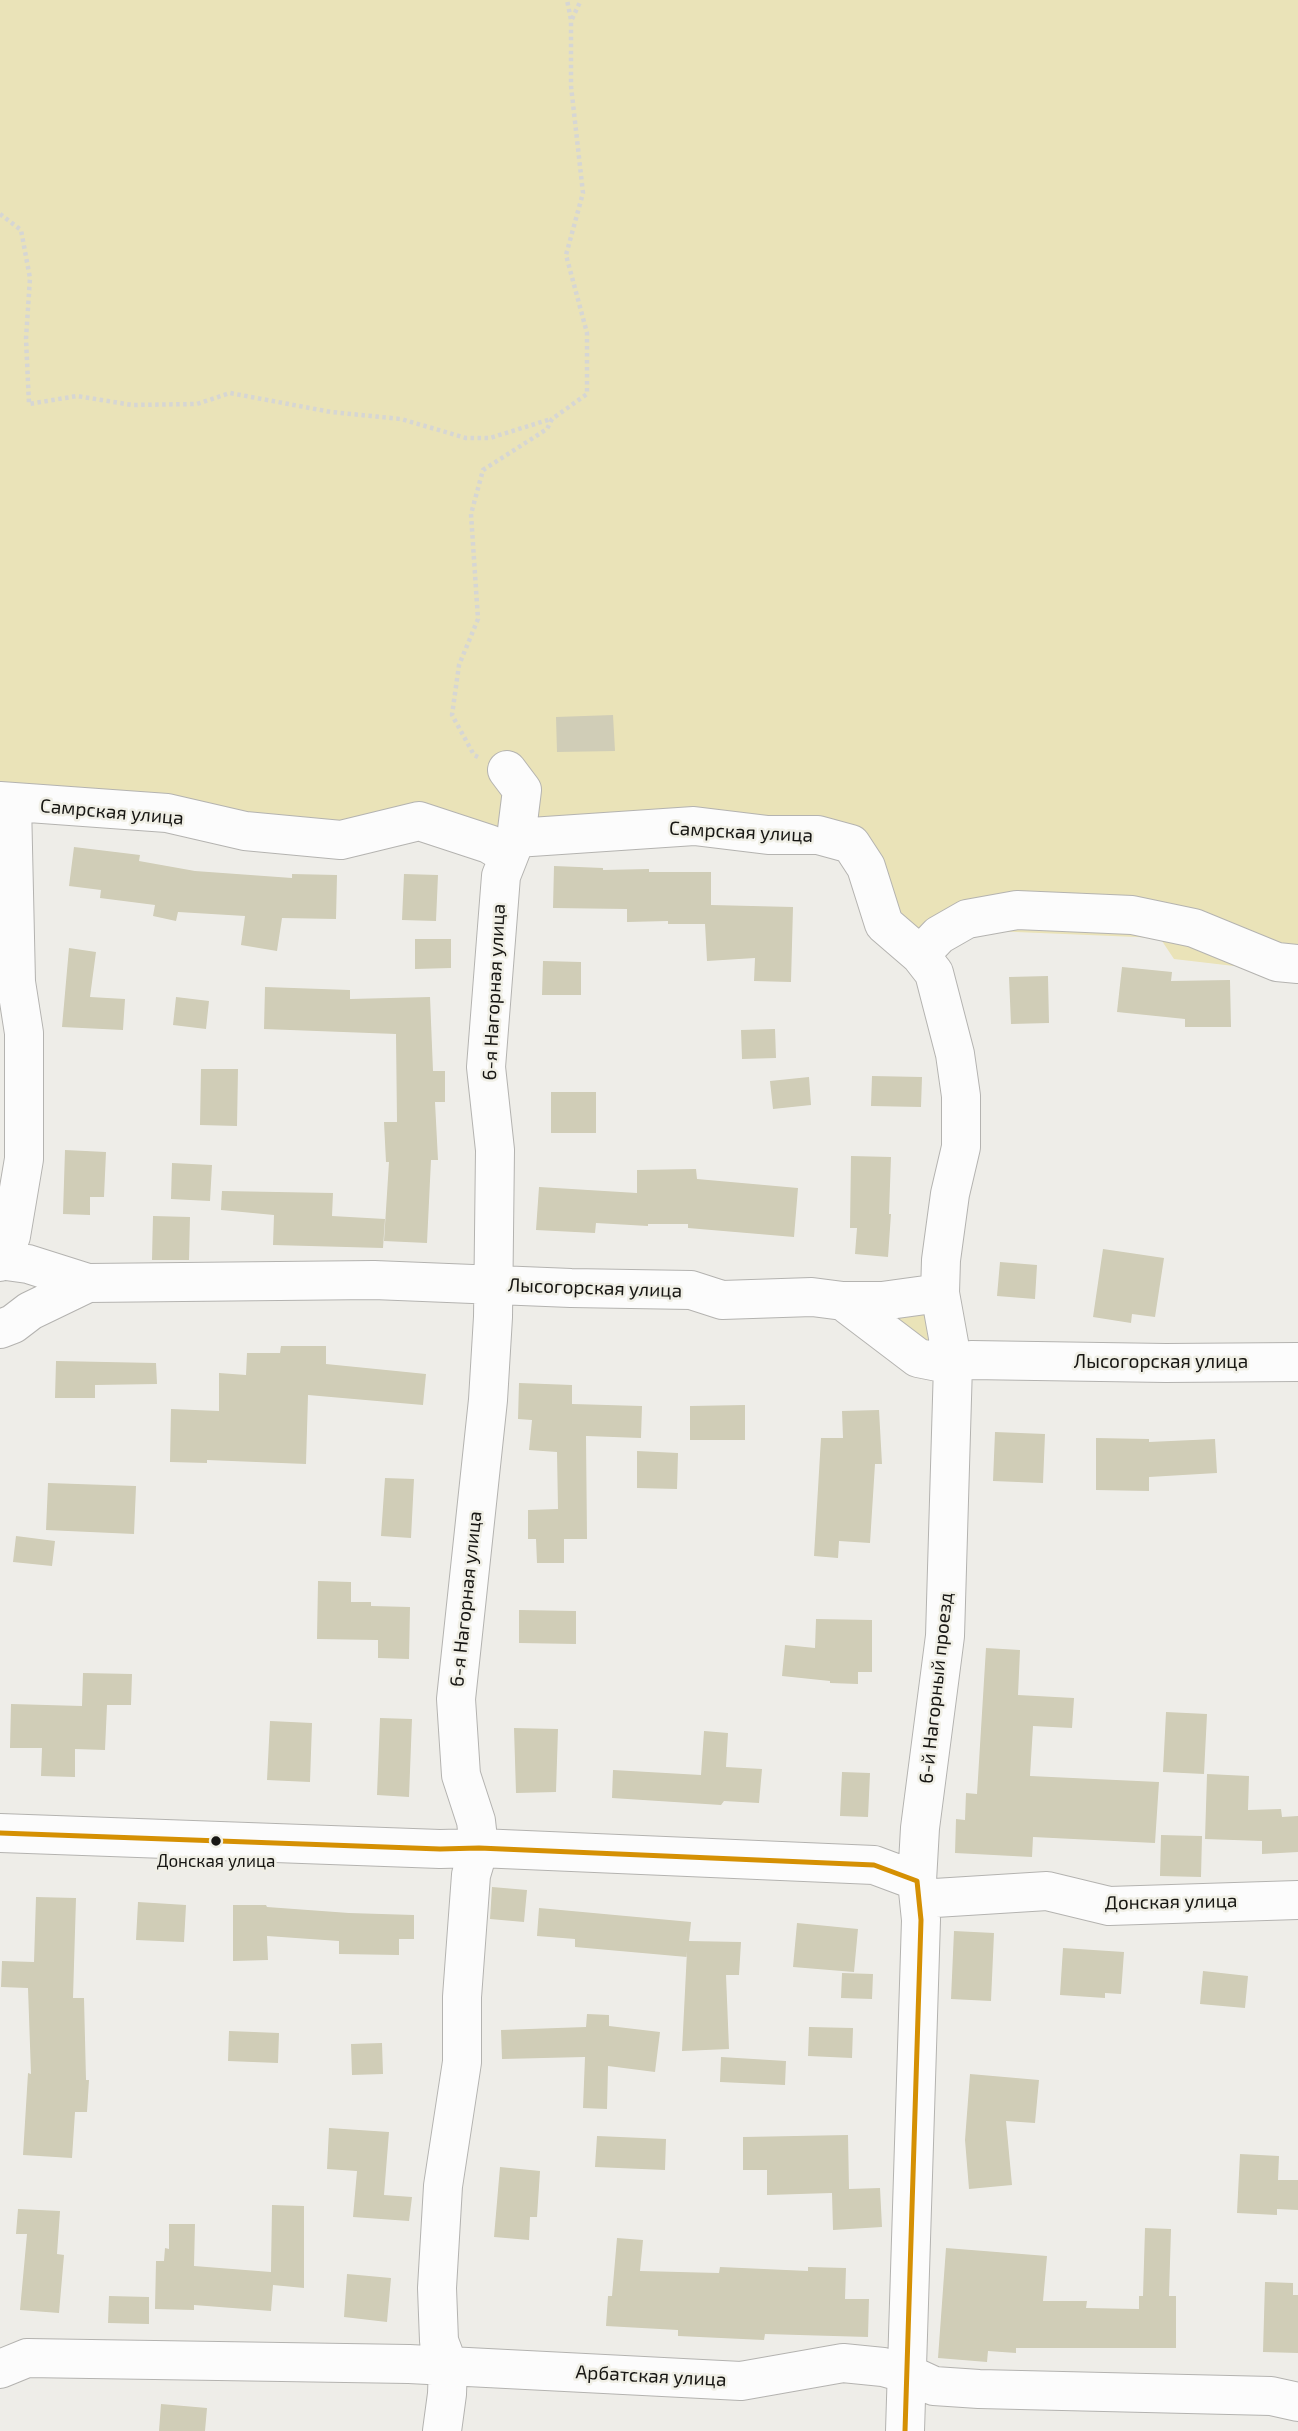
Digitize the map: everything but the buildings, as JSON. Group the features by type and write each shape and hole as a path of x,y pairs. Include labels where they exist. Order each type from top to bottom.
{"street":[{"name":"6-я Нагорная улица","path":"442,2431 448,2365 439,2341 443,2186 462,2062 462,1997 471,1875 479,1848 476,1821 461,1775 456,1699 488,1400 494,1285 495,1150 486,1067 500,876 511,846 522,790 507,770"},
{"name":"Самрская улица","path":"6,802 167,813 245,831 341,840 419,821 489,844 511,846 694,826 768,835 818,835 850,844 866,867 884,924 920,955"},
{"path":"0,1261 10,1236 24,1158 24,1033 16,982 6,802"},
{"path":"920,955 939,935 967,919 1017,911 1132,915 1194,928 1277,962 1298,964"},
{"name":"6-й Нагорный проезд","path":"905,2431 921,1920 918,1890 920,1828 945,1636 953,1364 940,1293 940,1261 950,1194 961,1147 961,1096 955,1054 934,973 920,955"},
{"name":"Лысогорская улица","path":"0,1261 28,1264 88,1283 374,1280 691,1290 722,1300 812,1297 843,1301 918,1358 953,1364 971,1360 1298,1362"},
{"path":"0,1329 88,1283"},
{"path":"843,1301 882,1301 940,1293"},
{"name":"Донская улица","path":"0,1833 427,1849 479,1848 874,1865 918,1890 1047,1891 1109,1906 1298,1900"},
{"name":"Арбатская улица","path":"0,2369 27,2358 448,2365 741,2381 843,2363 883,2367 908,2374 934,2386 1271,2396 1298,2402"}],"path":[{"path":"0,214 22,230 30,278 26,339 29,404 77,396 132,405 197,404 230,393 331,412 401,419 466,438 490,438 552,419 587,394 587,333 566,255 583,193 571,86 571,20 566,0"},
{"path":"571,20 581,0"},
{"path":"507,770 474,755 452,715 459,665 478,618 471,514 482,470 547,429 552,419"}],"shaded area":[{"path":"0,0 1298,0 1298,980 1251,968 1174,959 1160,938 968,930 913,939 853,840 339,832 0,794"},
{"path":"884,1306 928,1308 932,1350"}],"transit line":[{"path":"0,1833 440,1849 479,1848 874,1865 917,1881 921,1920 905,2431"}],"place":[{"name":"Донская улица","path":"216,1841"}]}
